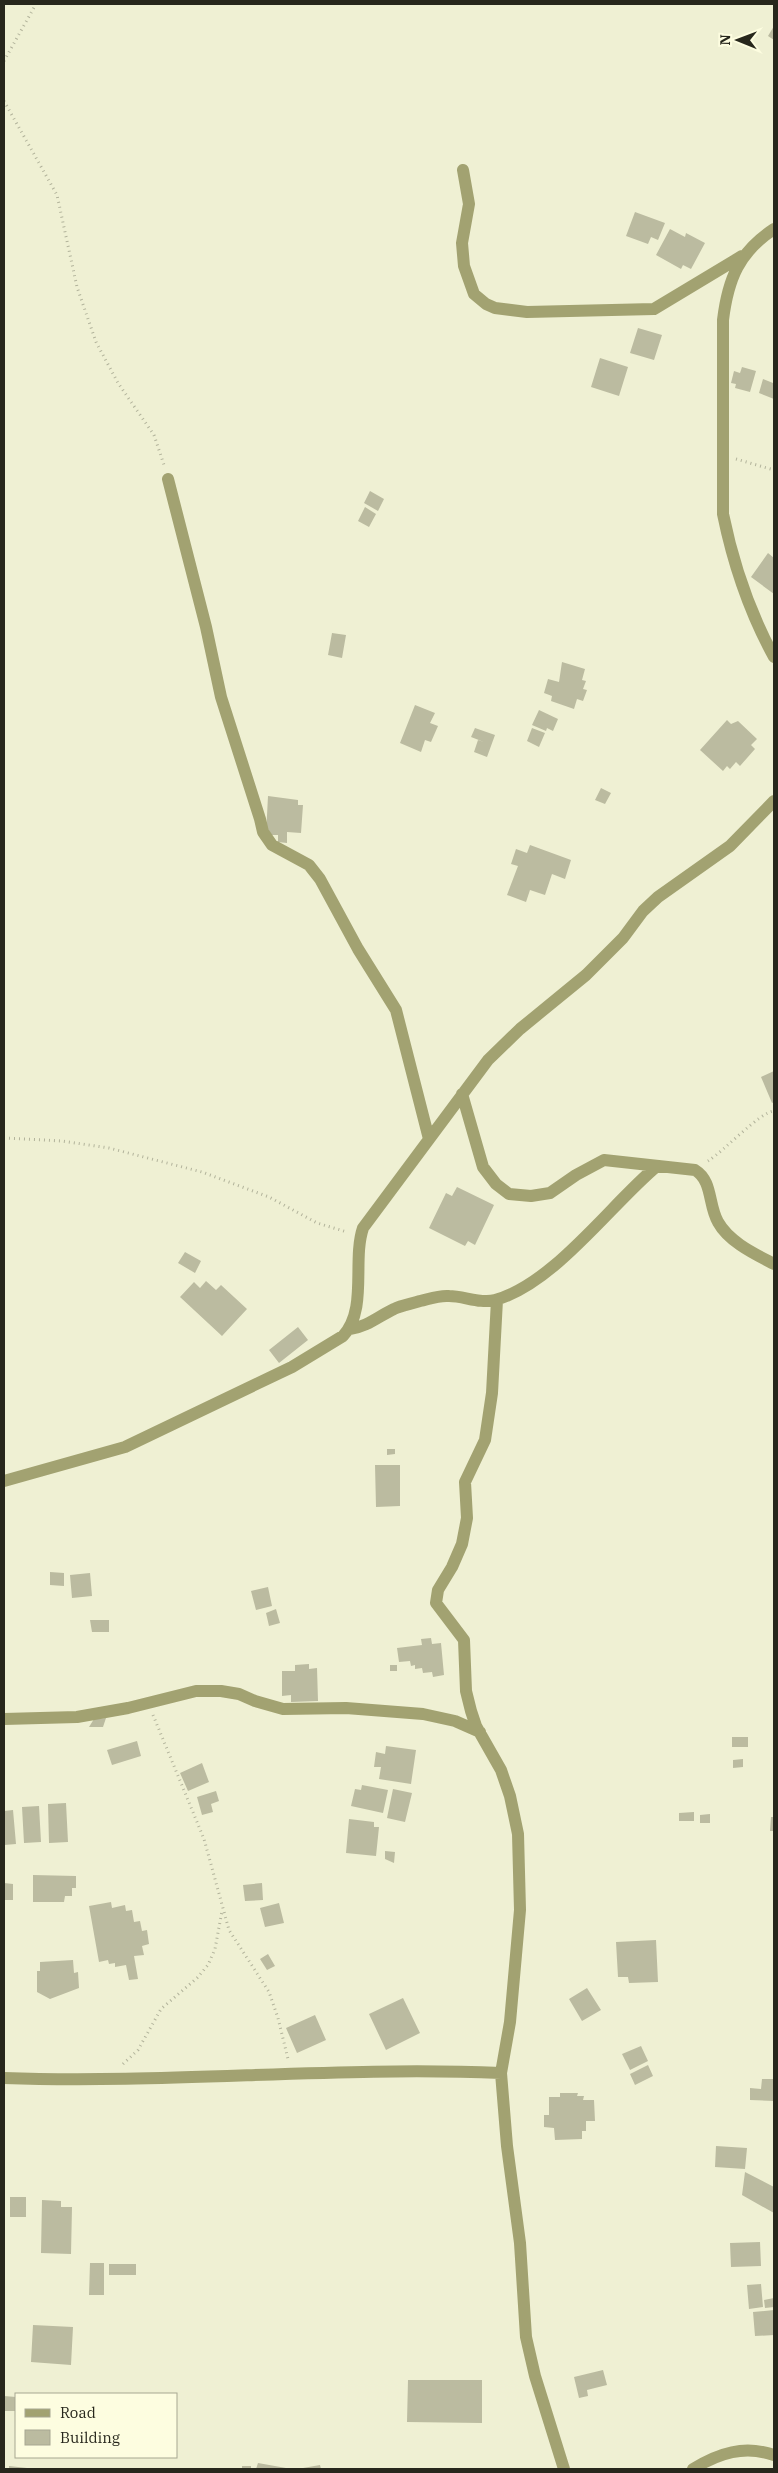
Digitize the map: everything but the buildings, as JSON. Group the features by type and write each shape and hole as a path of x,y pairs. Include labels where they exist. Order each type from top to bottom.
{"street":[{"path":"463,170 469,204 462,243 464,266 474,294 486,304 495,308 527,312 654,309 744,255 774,229"},
{"path":"744,255 734,272 725,300 723,320 723,514 727,536 757,623 774,657"},
{"path":"168,478 206,626 221,697 263,832 272,845 309,865 396,1010 429,1139"},
{"path":"350,1329 357,1302 360,1235 368,1219 488,1060 520,1029 586,975 623,938 643,911 658,897 730,846 774,801"},
{"path":"462,1094 468,1109 475,1144 483,1167 496,1184 509,1194 531,1196 550,1193 576,1175 604,1160 695,1170 704,1178 718,1222 738,1243 774,1264"},
{"path":"4,1481 125,1447 292,1367 328,1347 350,1329 366,1325 404,1305 442,1296 497,1300 527,1284 554,1264 609,1216 642,1178 657,1166"},
{"path":"497,1300 492,1393 485,1440 465,1482 467,1518 462,1544 436,1598 439,1610 464,1640 466,1691 480,1732 501,1770 510,1796 518,1834 520,1910 510,2022 501,2073 507,2146 520,2243 526,2337 535,2376 564,2469"},
{"path":"4,1719 69,1718 148,1703 196,1691 229,1692 283,1709 346,1708 423,1714 454,1722 480,1732"},
{"path":"4,2069 4,2079 62,2080 398,2071 501,2073"},
{"path":"693,2469 711,2457 744,2449 774,2455"}],"path":[{"path":"4,61 36,4"},
{"path":"4,101 57,195 77,287 96,342 118,383 154,435 168,478"},
{"path":"724,456 774,470"},
{"path":"695,1170 721,1153 761,1116 774,1111"},
{"path":"4,1138 62,1141 108,1148 202,1172 269,1197 317,1222 360,1235"},
{"path":"148,1703 204,1839 229,1930 269,1992 278,2018 291,2074"},
{"path":"108,2079 138,2050 161,2008 196,1978 208,1964 215,1949 223,1908"}]}
